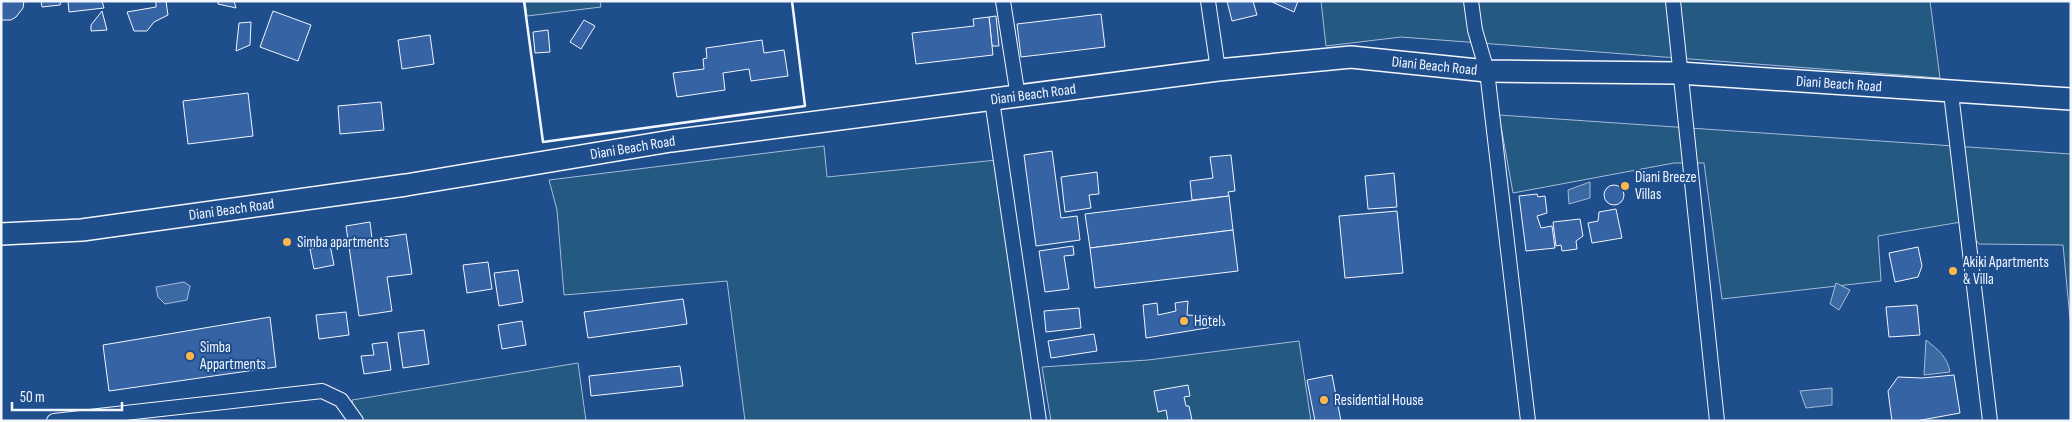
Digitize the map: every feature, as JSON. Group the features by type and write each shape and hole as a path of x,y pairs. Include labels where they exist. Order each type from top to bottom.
{"main road":[{"name":"Diani Beach Road","path":"1,234 82,230 406,185 671,141 1218,70 1351,57 1487,71 1679,73 2071,99"}],"street":[{"path":"1003,1 1018,97"},
{"path":"1208,1 1218,70"},
{"path":"1471,1 1475,30 1487,71 1528,421"},
{"path":"1673,1 1679,73 1717,421"},
{"path":"1951,92 1990,421"},
{"path":"992,100 1039,421"},
{"path":"54,421 322,391 341,400 356,421"}],"shaded area":[{"path":"525,1 600,1 601,7 527,16"},
{"path":"1321,1 1930,1 1940,78 1401,37 1326,46"},
{"path":"1499,115 2071,154 2071,329 2063,245 1979,244 1961,222 1878,236 1881,281 1722,299 1704,163 1674,163 1513,193"},
{"path":"824,146 827,177 997,160 1034,421 745,421 727,281 564,295 557,210 549,180"},
{"path":"1590,182 1590,198 1569,204 1568,190"},
{"path":"184,282 190,286 187,300 165,304 158,297 156,287"},
{"path":"1836,283 1850,290 1839,310 1830,304"},
{"path":"1926,340 1944,357 1950,372 1924,375"},
{"path":"1299,341 1311,421 1051,421 1042,367 1148,360"},
{"path":"578,363 586,421 356,421 352,400"},
{"path":"1832,388 1832,405 1806,408 1800,391"}],"building":[{"path":"1,1 24,1 23,8 11,20 1,20"},
{"path":"41,1 61,1 60,5 42,7"},
{"path":"68,1 102,1 104,8 69,12"},
{"path":"156,1 166,1 168,15 154,22 147,31 134,31 127,12 156,7"},
{"path":"218,1 234,1 236,8 218,4"},
{"path":"1227,1 1253,1 1257,15 1232,21"},
{"path":"1270,1 1298,1 1294,12"},
{"path":"102,11 107,30 91,31 91,25"},
{"path":"273,11 311,25 298,61 260,47"},
{"path":"1101,14 1105,47 1021,57 1017,24"},
{"path":"996,16 999,46 992,46 989,17"},
{"path":"989,17 993,55 916,64 912,33 974,26 973,19"},
{"path":"584,20 595,26 581,49 570,42"},
{"path":"251,22 250,45 236,51 239,23"},
{"path":"548,30 550,52 535,53 533,32"},
{"path":"430,35 434,64 402,69 398,40"},
{"path":"762,40 764,53 784,50 788,76 751,81 749,69 723,73 725,90 677,97 673,73 704,69 703,59 707,58 706,48"},
{"path":"248,93 253,136 188,144 183,101"},
{"path":"381,102 384,130 340,134 338,106"},
{"path":"1052,151 1061,218 1077,216 1080,240 1036,246 1024,155"},
{"path":"1231,155 1235,191 1228,192 1229,196 1192,200 1190,181 1213,178 1210,157"},
{"path":"1097,172 1099,194 1089,195 1091,208 1065,212 1061,177"},
{"path":"1394,173 1397,207 1368,209 1365,176"},
{"path":"1614,185 1621,188 1624,195 1621,202 1614,205 1607,202 1604,195 1607,188"},
{"path":"1537,194 1538,197 1545,196 1547,213 1537,216 1541,228 1552,226 1555,248 1526,251 1519,196"},
{"path":"1229,196 1233,230 1090,248 1085,214"},
{"path":"1616,209 1622,238 1592,243 1588,223 1598,221 1599,212"},
{"path":"1397,211 1403,273 1345,278 1339,216"},
{"path":"1580,219 1583,236 1576,241 1577,249 1562,251 1561,245 1556,246 1553,222"},
{"path":"370,222 372,239 406,234 412,274 387,277 392,311 359,316 346,226"},
{"path":"1233,230 1238,271 1095,288 1090,248"},
{"path":"330,245 334,265 314,269 310,249"},
{"path":"1073,246 1074,255 1064,256 1069,289 1045,292 1039,251"},
{"path":"1918,247 1922,266 1918,277 1895,282 1889,253"},
{"path":"488,262 492,289 467,293 463,265"},
{"path":"518,270 523,302 499,306 494,273"},
{"path":"683,299 687,324 588,338 584,312"},
{"name":"Hotel","path":"1188,301 1187,315 1221,317 1225,325 1146,338 1143,305 1157,303 1158,315 1176,311 1175,303"},
{"path":"1917,305 1920,335 1889,337 1886,307"},
{"path":"1079,308 1081,328 1046,332 1044,311"},
{"path":"346,312 349,335 319,339 316,315"},
{"name":"Simba Appartments","path":"270,317 276,367 109,391 103,345"},
{"path":"522,321 526,345 502,349 498,325"},
{"path":"424,330 429,364 403,368 398,333"},
{"path":"1094,334 1097,351 1051,358 1048,341"},
{"path":"387,342 391,370 364,374 361,356 374,355 372,344"},
{"path":"680,366 683,386 591,396 589,376"},
{"name":"Residential House","path":"1332,375 1341,421 1315,421 1307,380"},
{"path":"1954,375 1960,413 1916,421 1892,421 1888,391 1898,377 1922,378"},
{"path":"1188,385 1190,396 1184,397 1186,406 1189,406 1192,420 1168,421 1166,410 1158,412 1154,391"}],"wall":[{"path":"524,1 543,142 805,106 792,1"}],"place":[{"name":"Diani Breeze Villas","path":"1625,186"},
{"name":"Simba apartments","path":"287,242"},
{"name":"Akiki Apartments & Villa","path":"1953,271"},
{"name":"Hotel","path":"1184,321"},
{"name":"Simba Appartments","path":"190,356"},
{"name":"Residential House","path":"1324,400"}]}
